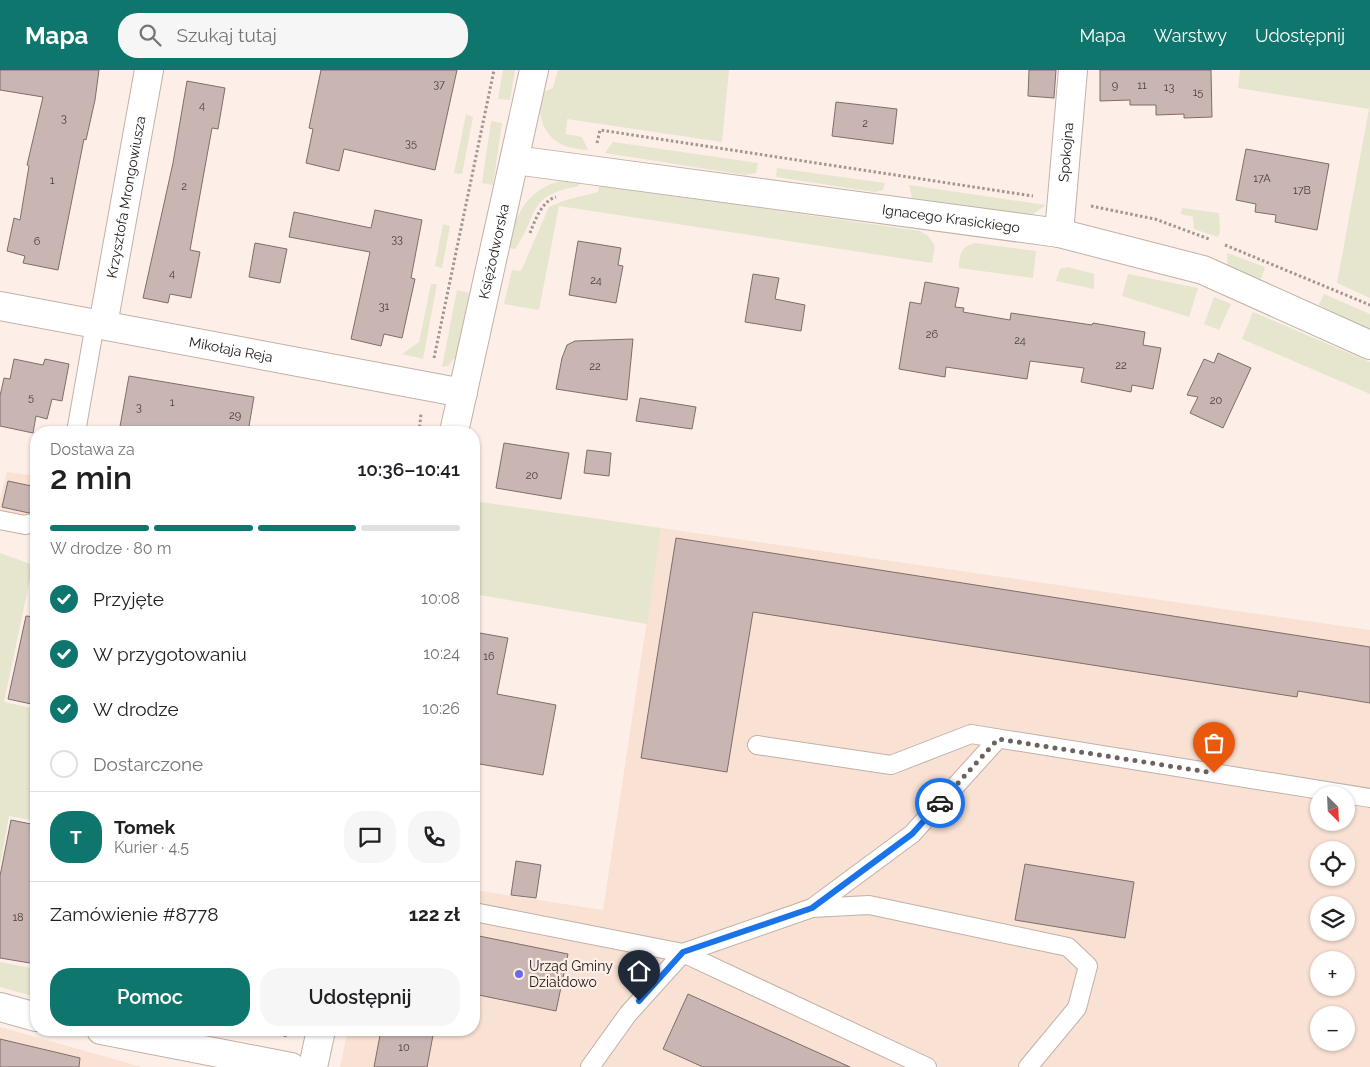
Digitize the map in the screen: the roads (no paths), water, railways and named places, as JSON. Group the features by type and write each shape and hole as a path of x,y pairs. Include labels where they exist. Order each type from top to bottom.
{"street":[{"name":"Krzysztofa Mrongowiusza","path":"98,325 149,70"},
{"name":"Księżodworska","path":"455,426 534,70"},
{"name":"Spokojna","path":"1059,233 1073,70"},
{"name":"Ignacego Krasickiego","path":"515,160 1059,233 1204,270 1370,345"},
{"name":"Mikołaja Reja","path":"0,306 463,393"},
{"path":"0,1007 30,1016"},
{"path":"131,1036 291,1067"},
{"path":"313,1067 320,1036"}],"lane":[{"path":"77,426 98,325"},
{"path":"0,520 25,525 30,524"},
{"path":"757,745 891,765 972,734 1370,798"},
{"path":"812,908 912,834 998,739"},
{"path":"590,1067 628,1014 683,952 812,908 869,905 1068,947 1088,966 1077,1008 1028,1067"},
{"path":"480,913 683,952 927,1067"}],"place":[{"name":"Urząd Gminy Działdowo","path":"519,974"}]}
